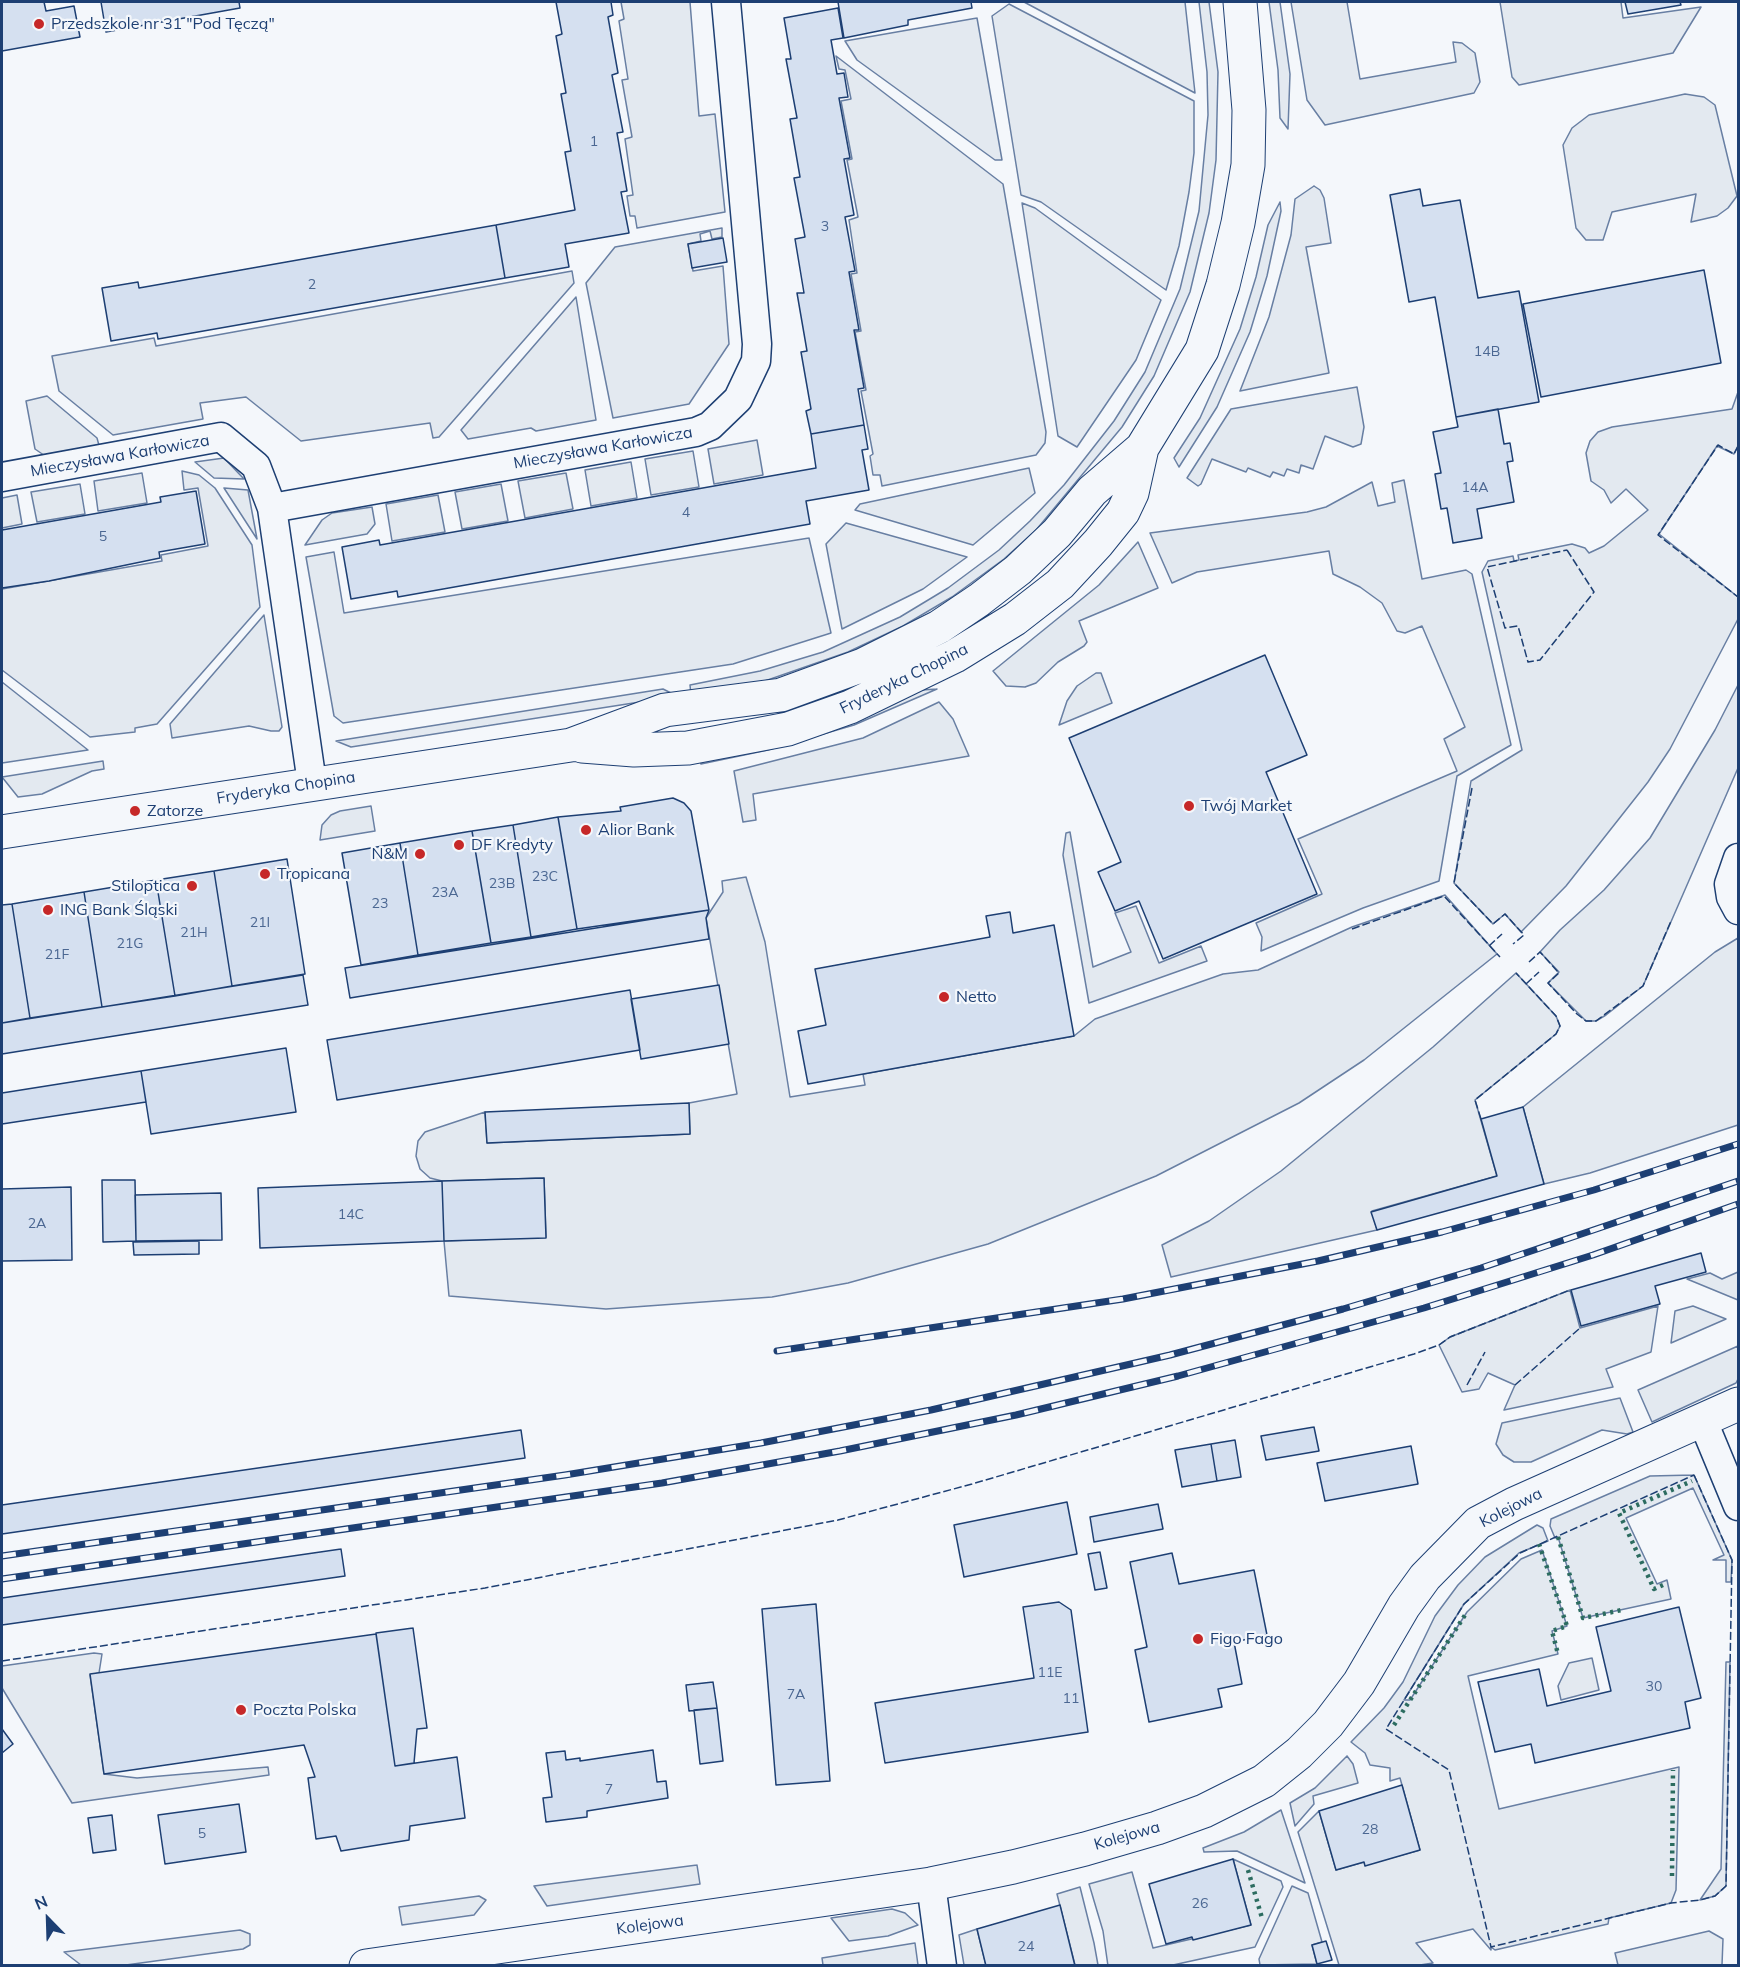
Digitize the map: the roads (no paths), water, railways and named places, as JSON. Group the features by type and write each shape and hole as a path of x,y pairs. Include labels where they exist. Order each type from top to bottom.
{"street":[{"name":"Mieczysława Karłowicza","path":"272,508 696,432 710,426 738,399 756,361 757,344 726,2"},
{"name":"Fryderyka Chopina","path":"2,832 571,745 668,750 788,729 850,707 956,656 1015,619 1060,584 1123,512 1132,493 1142,448 1202,350 1223,285 1238,223 1248,165 1249,110 1240,2"},
{"name":"Mieczysława Karłowicza","path":"2,477 221,437 256,466 272,508 312,783"},
{"path":"1738,858 1729,884 1731,897 1738,910"},
{"name":"Kolejowa","path":"366,1965 931,1884 1013,1867 1157,1828 1204,1811 1264,1780 1299,1753 1328,1724 1359,1683 1404,1606 1425,1577 1478,1523 1499,1511 1738,1404"},
{"path":"1702,1419 1738,1506"},
{"path":"931,1884 942,1965"}],"railway":[{"path":"777,1351 1123,1299 1318,1261 1442,1232 1594,1190 1738,1144"},
{"path":"2,1556 565,1475 761,1443 931,1410 1170,1355 1343,1309 1481,1268 1738,1181"},
{"path":"2,1579 662,1483 840,1451 1016,1415 1178,1376 1424,1308 1593,1255 1738,1204"}],"place":[{"name":"Przedszkole nr 31 \"Pod Tęczą\"","path":"39,24"},
{"name":"Twój Market","path":"1189,806"},
{"name":"Zatorze","path":"135,811"},
{"name":"Alior Bank","path":"586,830"},
{"name":"DF Kredyty","path":"459,845"},
{"name":"N&M","path":"420,854"},
{"name":"Tropicana","path":"265,874"},
{"name":"Stiloptica","path":"192,886"},
{"name":"ING Bank Śląski","path":"48,910"},
{"name":"Netto","path":"944,997"},
{"name":"Figo Fago","path":"1198,1639"},
{"name":"Poczta Polska","path":"241,1710"}]}
